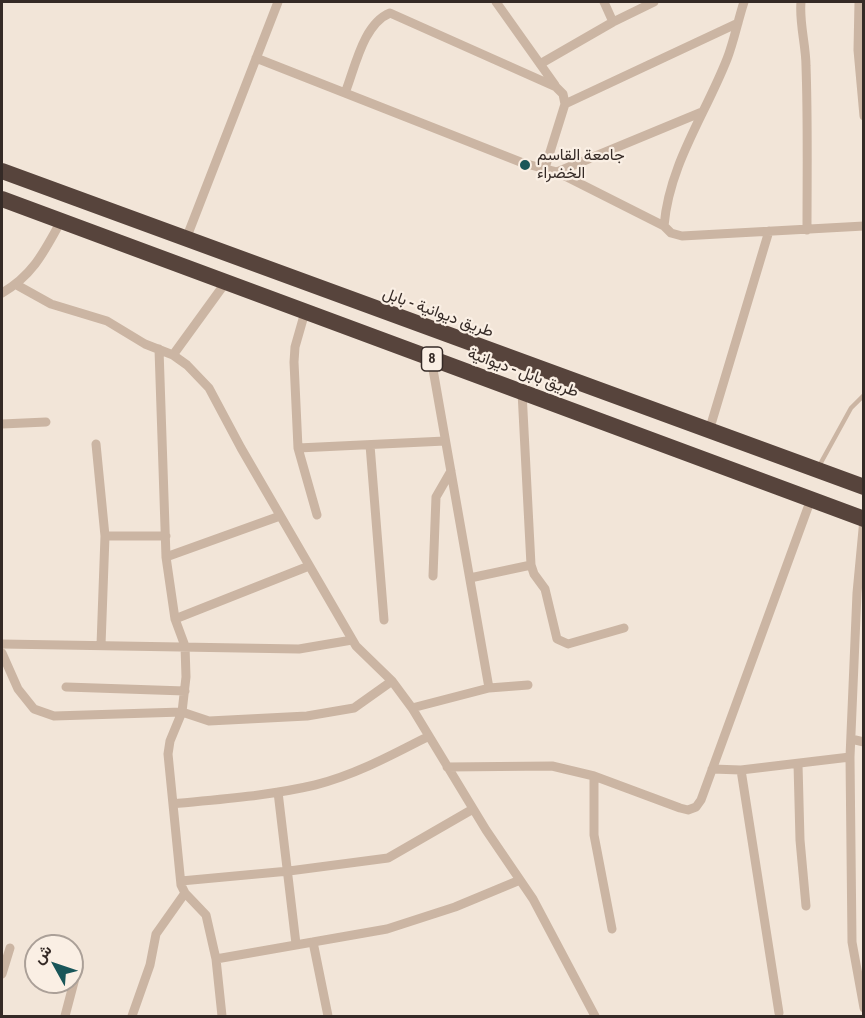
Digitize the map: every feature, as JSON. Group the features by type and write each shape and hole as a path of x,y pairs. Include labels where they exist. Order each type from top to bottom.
{"highway":[{"name":"طريق ديوانية - بابل","path":"2,171 864,487"},
{"name":"طريق بابل - ديوانية","path":"2,199 864,519"},
{"path":"176,264 172,255 176,247 185,239"},
{"path":"605,423 616,419 620,414 621,408 617,397"},
{"path":"637,435 633,425 634,419 637,413 648,408"}],"street":[{"path":"185,239 278,2"},
{"path":"496,2 562,94 565,104 545,168"},
{"path":"604,2 613,22"},
{"path":"540,64 613,22 654,2"},
{"path":"664,226 666,202 680,159 727,58 744,2"},
{"path":"801,2 800,11 806,55 808,124 807,230"},
{"path":"859,2 858,50 864,116"},
{"path":"345,93 370,28 379,17 390,13 556,87"},
{"path":"565,104 738,23"},
{"path":"256,58 523,163 557,172 664,226 671,233 682,236 864,226"},
{"path":"557,172 702,112"},
{"path":"3,291 31,271 61,221"},
{"path":"709,431 770,231"},
{"path":"173,355 226,282"},
{"path":"15,284 51,303 107,321 145,344 173,355 187,365 209,388 352,640 392,681 412,708 473,809 533,899 595,1017"},
{"path":"305,312 295,347 294,362 298,448 317,515"},
{"path":"159,349 166,557 175,619 185,646 185,692 182,712 170,741 168,754 181,881 185,893 206,915 216,959 222,1017"},
{"path":"431,358 489,688"},
{"path":"522,392 531,565 534,574 545,589 557,639 568,644 624,628"},
{"path":"2,424 46,422"},
{"path":"298,448 445,441"},
{"path":"96,444 105,536 101,645"},
{"path":"370,445 384,620"},
{"path":"433,576 436,498 451,471"},
{"path":"447,767 552,766 594,776 688,810 696,807 701,800 811,499"},
{"path":"166,557 280,516"},
{"path":"864,519 859,656 850,757 852,942 864,1008"},
{"path":"105,536 166,536"},
{"path":"470,578 531,565"},
{"path":"175,619 309,566"},
{"path":"2,644 299,649 352,640"},
{"path":"2,653 18,689 34,709 54,716 182,712 209,721 307,716 354,708 392,681"},
{"path":"412,708 489,688 528,685"},
{"path":"66,687 185,692"},
{"path":"173,804 278,792 316,785 373,765 429,736"},
{"path":"851,739 864,742"},
{"path":"712,769 741,770 850,757"},
{"path":"798,764 800,840 806,906"},
{"path":"741,770 779,1013"},
{"path":"594,776 594,835 612,929"},
{"path":"278,792 296,944"},
{"path":"181,881 289,871 388,858 473,809"},
{"path":"216,959 387,929 455,907 520,880"},
{"path":"132,1017 150,965 156,934 185,893"},
{"path":"313,942 327,1017"},
{"path":"2,974 10,948"},
{"path":"65,1017 71,994"}],"lane":[{"path":"816,470 851,408 864,395"}],"place":[{"name":"جامعة القاسم الخضراء","path":"525,165"}]}
